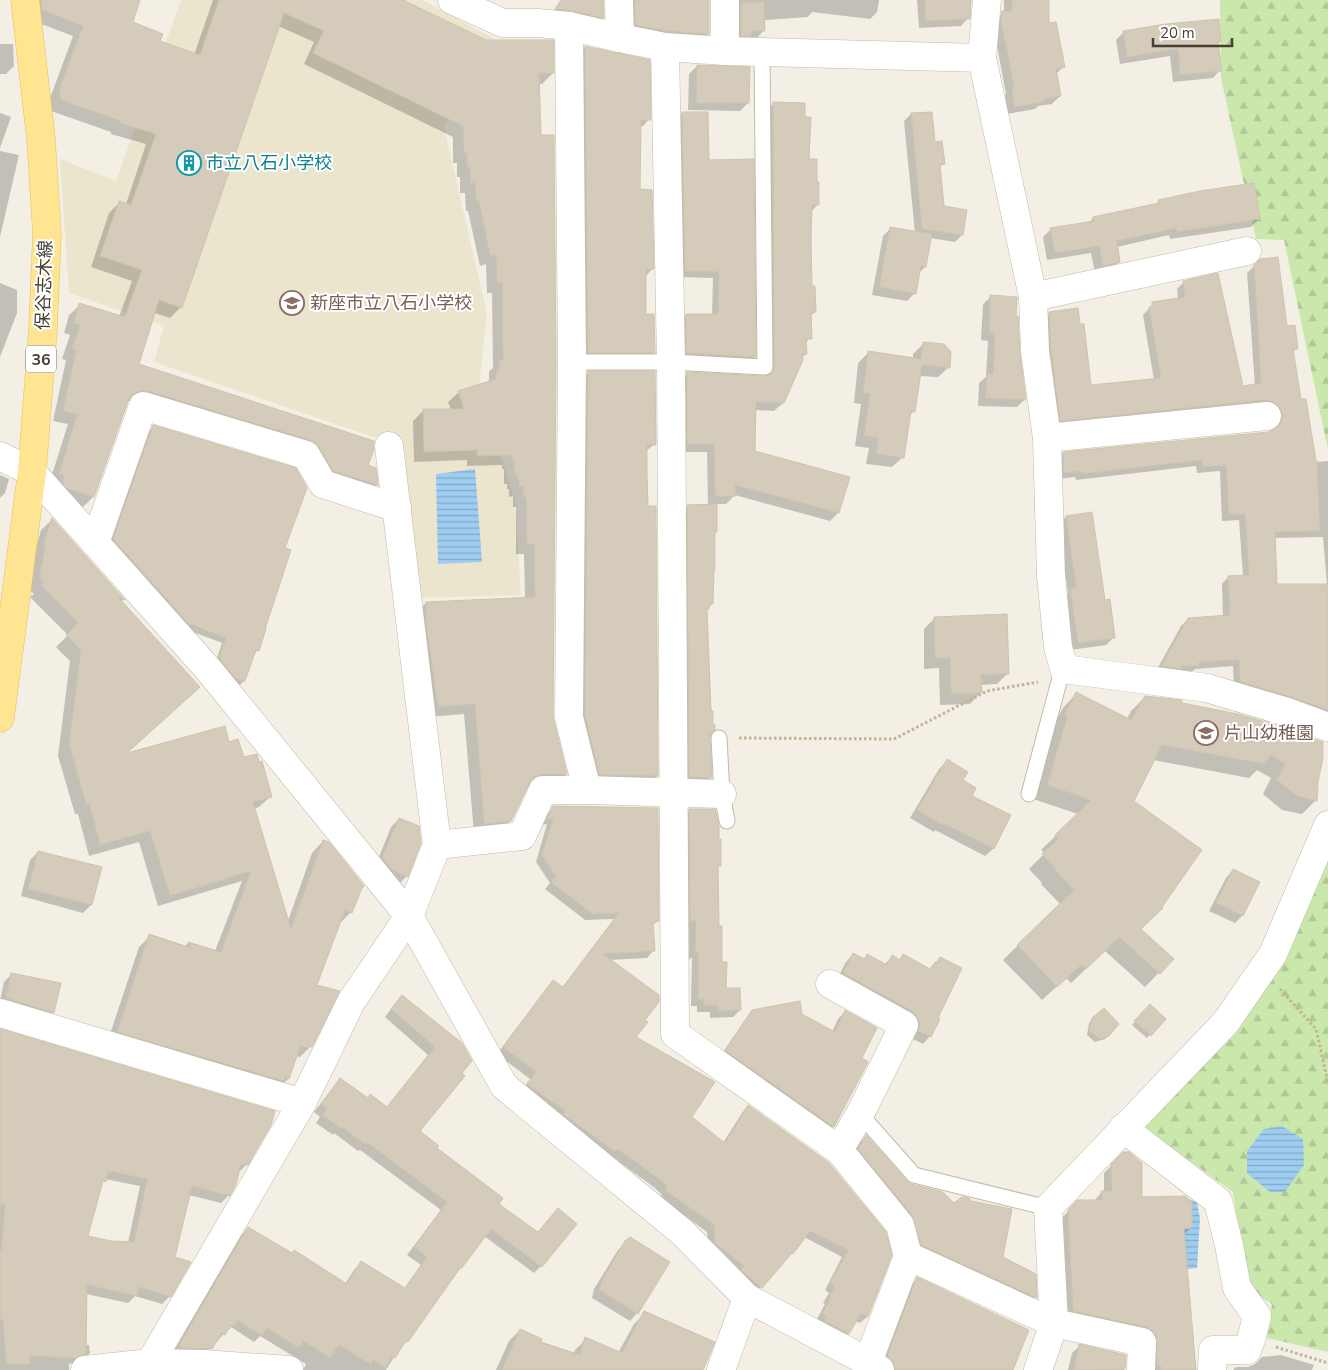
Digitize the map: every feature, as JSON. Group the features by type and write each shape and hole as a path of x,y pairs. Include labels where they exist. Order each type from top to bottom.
{"main road":[{"name":"保谷志木線","path":"0,718 32,472 43,328 47,234 41,139 25,0"}],"street":[{"path":"452,0 503,24 538,23 569,26 665,47 725,51 982,58"},
{"path":"620,0 620,38"},
{"path":"725,0 725,51"},
{"path":"987,0 982,58 1033,298 1035,351 1047,438 1051,576 1062,674 1206,688 1287,712 1328,727"},
{"path":"569,26 572,362 569,717 587,790"},
{"path":"0,456 32,472 208,669 409,916 504,1086 682,1232 747,1298 874,1366 908,1256 900,1225 839,1150 675,1034 671,362 665,47"},
{"path":"1033,298 1247,251"},
{"path":"95,543 142,406 306,455 323,484 397,508"},
{"path":"1047,438 1267,416"},
{"path":"160,1365 302,1103 351,1002 409,916 438,845 389,446"},
{"path":"438,845 522,836 543,790 722,794"},
{"path":"1038,1370 1054,1323 1048,1208 1226,1022 1273,954 1328,825"},
{"path":"830,984 904,1025 860,1114 839,1150"},
{"path":"0,1013 302,1103"},
{"path":"1123,1128 1218,1201 1237,1288 1257,1316 1247,1350 1213,1350 1212,1370"},
{"path":"908,1256 1054,1323 1142,1342 1140,1370"},
{"path":"721,1370 747,1298"},
{"path":"85,1370 160,1365 289,1370"}],"lane":[{"path":"572,362 671,362 765,368 762,52"},
{"path":"1029,794 1062,674"},
{"path":"719,738 722,794 726,822"},
{"path":"860,1114 914,1175 1048,1208"}],"path":[{"path":"719,738 894,739 986,691 1062,674"},
{"path":"1263,969 1316,1030 1328,1084"},
{"path":"1251,1340 1328,1363"}],"shaded area":[{"name":"新座市立八石小学校","path":"181,0 423,0 494,39 444,127 487,314 479,385 515,501 521,595 422,598 400,446 154,362 164,326 69,293 60,159 116,181"}],"green space":[{"path":"1220,0 1328,0 1328,450 1284,240 1256,239 1221,78"},
{"path":"1328,847 1328,1352 1267,1338 1272,1304 1247,1289 1233,1192 1143,1127 1237,1032 1286,957"}],"water":[{"path":"475,469 482,562 438,564 436,474"},
{"path":"1282,1126 1303,1139 1304,1165 1285,1192 1270,1192 1247,1173 1247,1151 1264,1129"},
{"path":"1186,1198 1197,1202 1200,1219 1197,1268 1145,1273"}],"building":[{"path":"41,0 140,0 133,22 163,34 160,41 200,55 219,0 403,0 486,40 554,40 554,73 539,73 541,135 554,135 556,362 553,717 567,774 543,774 534,777 511,821 484,824 475,704 438,707 426,624 426,602 535,597 534,544 527,544 526,497 523,497 523,486 519,487 517,474 514,474 514,459 512,459 512,455 477,456 477,450 424,452 423,409 464,409 458,391 496,379 496,371 499,371 499,360 503,360 502,283 497,283 496,255 490,256 479,201 476,201 475,183 470,183 470,167 467,167 467,153 464,153 463,126 313,53 324,31 284,13 182,308 159,300 139,364 374,441 374,450 368,465 376,468 378,485 333,471 319,447 310,440 148,391 140,391 133,394 128,401 94,497 68,489 62,483 64,475 59,474 77,414 63,411 76,350 72,348 80,325 74,323 79,303 125,317 142,270 100,256 119,201 131,205 156,134 120,123 121,121 61,100 59,89 83,26 42,10"},
{"path":"561,0 603,0 604,18 555,9"},
{"path":"635,0 709,0 709,34 667,31 635,25"},
{"path":"925,0 971,0 970,19 925,21"},
{"path":"1012,0 1049,0 1049,23 1056,22 1065,67 1056,69 1061,96 1044,99 1044,102 1014,107 1012,87 1014,86 1001,21 1002,11 1012,11"},
{"path":"764,2 765,31 751,31 751,36 741,36 741,3"},
{"path":"1219,19 1221,42 1218,42 1222,71 1180,75 1178,49 1127,57 1123,31 1166,24"},
{"path":"585,46 650,60 651,120 641,120 640,189 652,190 654,269 646,269 646,314 654,314 655,353 588,353"},
{"path":"697,65 750,67 749,103 696,103"},
{"path":"773,102 805,103 805,117 811,117 809,159 817,159 817,182 819,182 819,205 812,205 811,239 812,286 815,286 816,312 811,312 812,339 806,339 807,354 803,354 803,360 784,403 756,402 755,451 850,477 839,513 735,485 736,496 715,497 714,444 687,444 687,372 764,376 770,375 774,367"},
{"path":"682,112 708,112 709,160 754,159 756,357 686,353 686,314 718,314 719,272 685,271"},
{"path":"932,112 935,142 942,141 945,164 940,165 944,206 967,210 963,235 922,229 911,113"},
{"path":"1254,183 1260,219 1177,232 1176,228 1117,241 1120,262 1103,266 1099,246 1055,253 1050,228 1094,221 1093,217 1159,203 1158,200 1200,191"},
{"path":"890,227 932,234 926,267 921,266 916,294 879,287"},
{"path":"1278,257 1287,326 1295,325 1298,349 1293,349 1301,399 1306,399 1317,461 1320,531 1275,532 1277,584 1328,584 1328,710 1240,682 1239,660 1199,662 1199,666 1182,666 1182,669 1161,666 1188,618 1230,615 1228,576 1249,575 1245,514 1229,515 1226,465 1203,467 1202,460 1082,474 1082,471 1064,473 1063,452 1269,432 1281,422 1283,415 1279,407 1273,402 1265,400 1060,421 1051,350 1049,312 1078,308 1080,324 1084,324 1091,385 1161,378 1149,307 1152,306 1152,302 1185,297 1183,281 1218,273 1243,386 1261,383 1254,265 1260,259"},
{"path":"990,295 1017,297 1016,316 1018,316 1020,353 1026,400 985,398 987,374 993,374 995,333 989,333"},
{"path":"923,342 944,344 951,352 950,368 922,365 915,412 911,411 904,458 876,454 878,438 864,436 870,394 863,393 868,351 921,359"},
{"path":"588,371 655,371 656,445 647,445 647,473 648,506 656,506 658,776 599,775 585,715"},
{"path":"153,425 296,468 307,488 285,548 291,550 259,651 256,650 245,681 235,678 219,658 226,638 188,623 113,539"},
{"path":"717,504 713,604 709,604 709,609 707,609 711,711 713,711 713,725 715,725 715,730 711,733 710,738 712,778 689,777 687,505"},
{"path":"1092,512 1105,600 1110,599 1115,638 1078,643 1070,589 1076,588 1066,516"},
{"path":"52,518 125,600 118,597 200,687 127,753 225,726 229,742 238,739 244,757 257,754 259,762 262,761 272,797 253,802 291,929 323,840 329,842 364,886 352,913 345,910 317,985 340,991 312,1047 301,1044 289,1079 286,1076 284,1081 117,1032 149,934 191,948 188,942 221,952 251,871 170,896 150,831 100,845 89,803 86,804 69,744 81,650 66,635 78,623 41,585 44,582 39,577 45,548 44,543"},
{"path":"1007,614 1009,674 981,675 982,693 951,694 950,658 935,658 934,617"},
{"path":"1076,692 1131,720 1145,696 1182,700 1182,703 1238,714 1323,742 1323,758 1318,782 1317,801 1297,796 1277,780 1285,764 1271,755 1265,764 1162,745 1134,801 1202,850 1163,908 1141,929 1174,959 1160,974 1119,937 1086,969 1081,965 1057,987 1017,945 1074,890 1042,854 1058,839 1055,835 1091,800 1047,785 1067,717 1064,716"},
{"path":"947,759 968,772 963,780 976,788 972,796 1011,815 994,849 943,823 942,825 917,810"},
{"path":"553,806 658,808 659,921 653,923 655,951 603,954 659,995 659,1002 645,1020 648,1022 636,1037 715,1082 692,1117 725,1143 748,1105 828,1162 886,1232 892,1255 868,1317 861,1313 849,1334 824,1321 826,1316 822,1314 835,1286 830,1283 848,1250 810,1231 793,1254 762,1288 741,1270 744,1266 715,1243 714,1225 665,1190 667,1187 662,1181 617,1149 615,1152 563,1114 565,1111 527,1084 536,1072 503,1047 553,980 563,987 619,913 592,914 551,882 556,876 542,855 553,818 547,819"},
{"path":"689,809 715,809 719,826 719,839 721,839 721,866 718,866 722,962 727,962 726,988 740,988 741,1010 717,1011 717,1005 704,1005 704,999 698,1000 698,951 695,956 696,921 690,921"},
{"path":"399,818 419,826 421,843 408,877 392,870 382,858"},
{"path":"38,851 102,867 92,905 28,889"},
{"path":"1233,869 1260,882 1243,916 1216,903"},
{"path":"853,953 865,959 867,954 887,965 892,955 900,960 903,954 930,969 935,962 937,963 940,957 962,968 931,1037 918,1031 920,1024 912,1011 843,973"},
{"path":"11,973 61,983 54,1013 6,998"},
{"path":"402,995 462,1043 472,1061 462,1073 465,1076 420,1131 439,1146 437,1148 503,1198 499,1204 538,1232 558,1208 577,1224 542,1267 491,1229 460,1268 408,1342 406,1341 395,1358 392,1357 385,1368 373,1360 371,1365 339,1345 330,1358 303,1341 299,1348 267,1328 262,1336 238,1320 234,1326 231,1325 225,1335 222,1333 212,1349 183,1348 179,1345 248,1227 292,1253 294,1250 347,1284 361,1261 405,1288 427,1257 414,1247 447,1202 368,1143 366,1145 322,1115 327,1109 321,1104 340,1078 368,1098 370,1094 387,1107 435,1047 391,1009"},
{"path":"800,1001 802,1014 835,1032 845,1010 877,1028 862,1058 868,1062 834,1127 725,1050 752,1010"},
{"path":"1150,1004 1166,1019 1151,1036 1134,1021"},
{"path":"1104,1008 1119,1024 1109,1036 1099,1039 1089,1031 1092,1018"},
{"path":"0,1029 275,1111 271,1125 248,1165 241,1164 236,1184 230,1196 192,1186 175,1257 191,1262 171,1297 139,1287 137,1296 87,1285 86,1354 75,1358 29,1356 30,1364 6,1364 3,1320 0,1320 0,1251 5,1204 0,1204","holes":["108,1171 147,1179 134,1242 111,1241 88,1236 103,1181 106,1182"]},
{"path":"866,1135 911,1184 943,1192 954,1203 962,1197 969,1198 971,1201 1012,1209 1003,1257 1036,1274 1037,1298 921,1245 912,1215 858,1149"},
{"path":"1123,1152 1129,1152 1142,1163 1142,1197 1186,1196 1189,1201 1192,1201 1192,1228 1184,1229 1196,1370 1161,1370 1161,1366 1157,1367 1156,1336 1152,1330 1146,1327 1073,1311 1068,1210 1077,1200 1102,1200 1101,1191 1112,1191 1111,1164"},
{"path":"630,1237 670,1262 638,1314 599,1290 602,1280 625,1241"},
{"path":"917,1277 1029,1330 1013,1370 895,1370 894,1363 887,1356"},
{"path":"644,1311 715,1342 703,1370 502,1370 520,1329 542,1339 541,1342 580,1355 585,1337 622,1353"},
{"path":"1079,1344 1126,1355 1125,1369 1074,1370"}],"place":[{"name":"市立八石小学校","path":"189,163"},
{"name":"新座市立八石小学校","path":"292,303"},
{"name":"片山幼稚園","path":"1206,733"}]}
